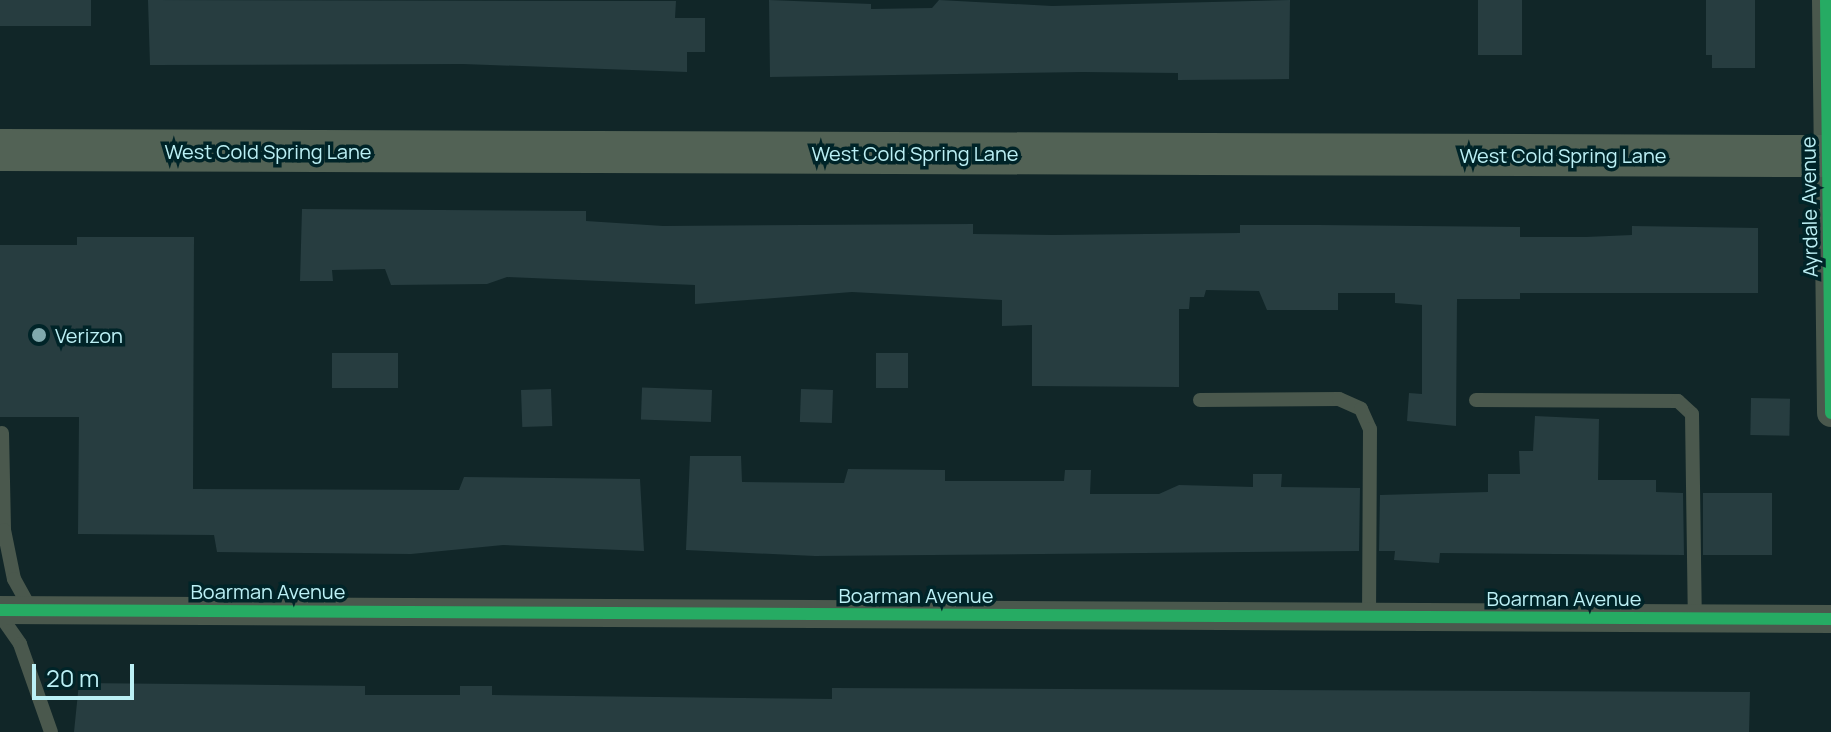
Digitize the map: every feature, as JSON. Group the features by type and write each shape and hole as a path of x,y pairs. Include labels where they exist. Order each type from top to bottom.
{"main road":[{"name":"West Cold Spring Lane","path":"0,150 1830,156"}],"street":[{"name":"Ayrdale Avenue","path":"1826,0 1831,413"},
{"name":"Boarman Avenue","path":"0,613 31,610 1831,619"}],"lane":[{"path":"1200,400 1339,399 1361,409 1370,429 1369,617"},
{"path":"1476,400 1678,401 1692,414 1695,619"},
{"path":"2,433 4,530 14,579 31,610"},
{"path":"0,613 20,644 51,732"}],"building":[{"path":"0,0 91,0 91,26 0,26"},
{"path":"148,0 676,1 675,18 705,18 705,52 687,52 687,72 463,64 150,65"},
{"path":"769,0 871,4 871,9 932,8 939,0 1052,6 1290,0 1289,79 1178,80 1178,73 1083,72 770,77"},
{"path":"1478,0 1522,0 1522,55 1478,55"},
{"path":"1706,0 1755,0 1755,68 1712,68 1712,55 1706,55"},
{"path":"302,209 586,211 586,221 663,226 973,224 973,234 1240,233 1240,225 1318,225 1520,227 1520,237 1586,237 1632,235 1632,226 1758,228 1758,293 1520,293 1520,299 1457,299 1456,426 1407,421 1409,393 1422,394 1422,305 1395,303 1395,293 1338,293 1338,310 1267,310 1259,291 1206,290 1204,297 1190,297 1189,309 1179,309 1179,387 1032,386 1032,325 1002,326 1002,300 852,292 695,304 695,285 507,277 487,284 391,285 385,269 332,270 333,281 300,281"},
{"path":"77,237 194,237 193,489 459,490 464,477 640,479 644,551 503,545 411,554 217,552 214,535 78,534 79,417 0,417 0,245 77,245"},
{"path":"332,353 398,353 398,388 332,388"},
{"path":"876,353 908,353 908,388 876,388"},
{"path":"642,388 712,390 711,422 641,420"},
{"path":"551,389 552,426 522,427 521,390"},
{"path":"801,389 833,390 832,423 800,422"},
{"path":"1751,398 1790,399 1789,436 1750,435"},
{"path":"1535,416 1599,419 1598,480 1656,480 1656,492 1683,493 1684,555 1440,553 1439,563 1394,560 1395,551 1379,551 1380,495 1488,492 1488,474 1520,474 1519,451 1533,451"},
{"path":"690,456 741,456 742,482 844,483 848,469 945,470 945,481 1064,481 1065,470 1091,470 1090,494 1159,494 1179,485 1253,487 1253,474 1282,474 1281,487 1360,488 1359,551 815,556 686,550"},
{"path":"1703,493 1772,493 1772,555 1703,555"},
{"path":"79,683 365,686 365,695 460,695 460,686 492,686 492,695 832,699 832,688 1750,692 1749,732 74,732"}],"cycle path":[{"path":"1826,0 1831,413"},
{"path":"0,610 1831,619"}],"place":[{"name":"Verizon","path":"39,335"}]}
